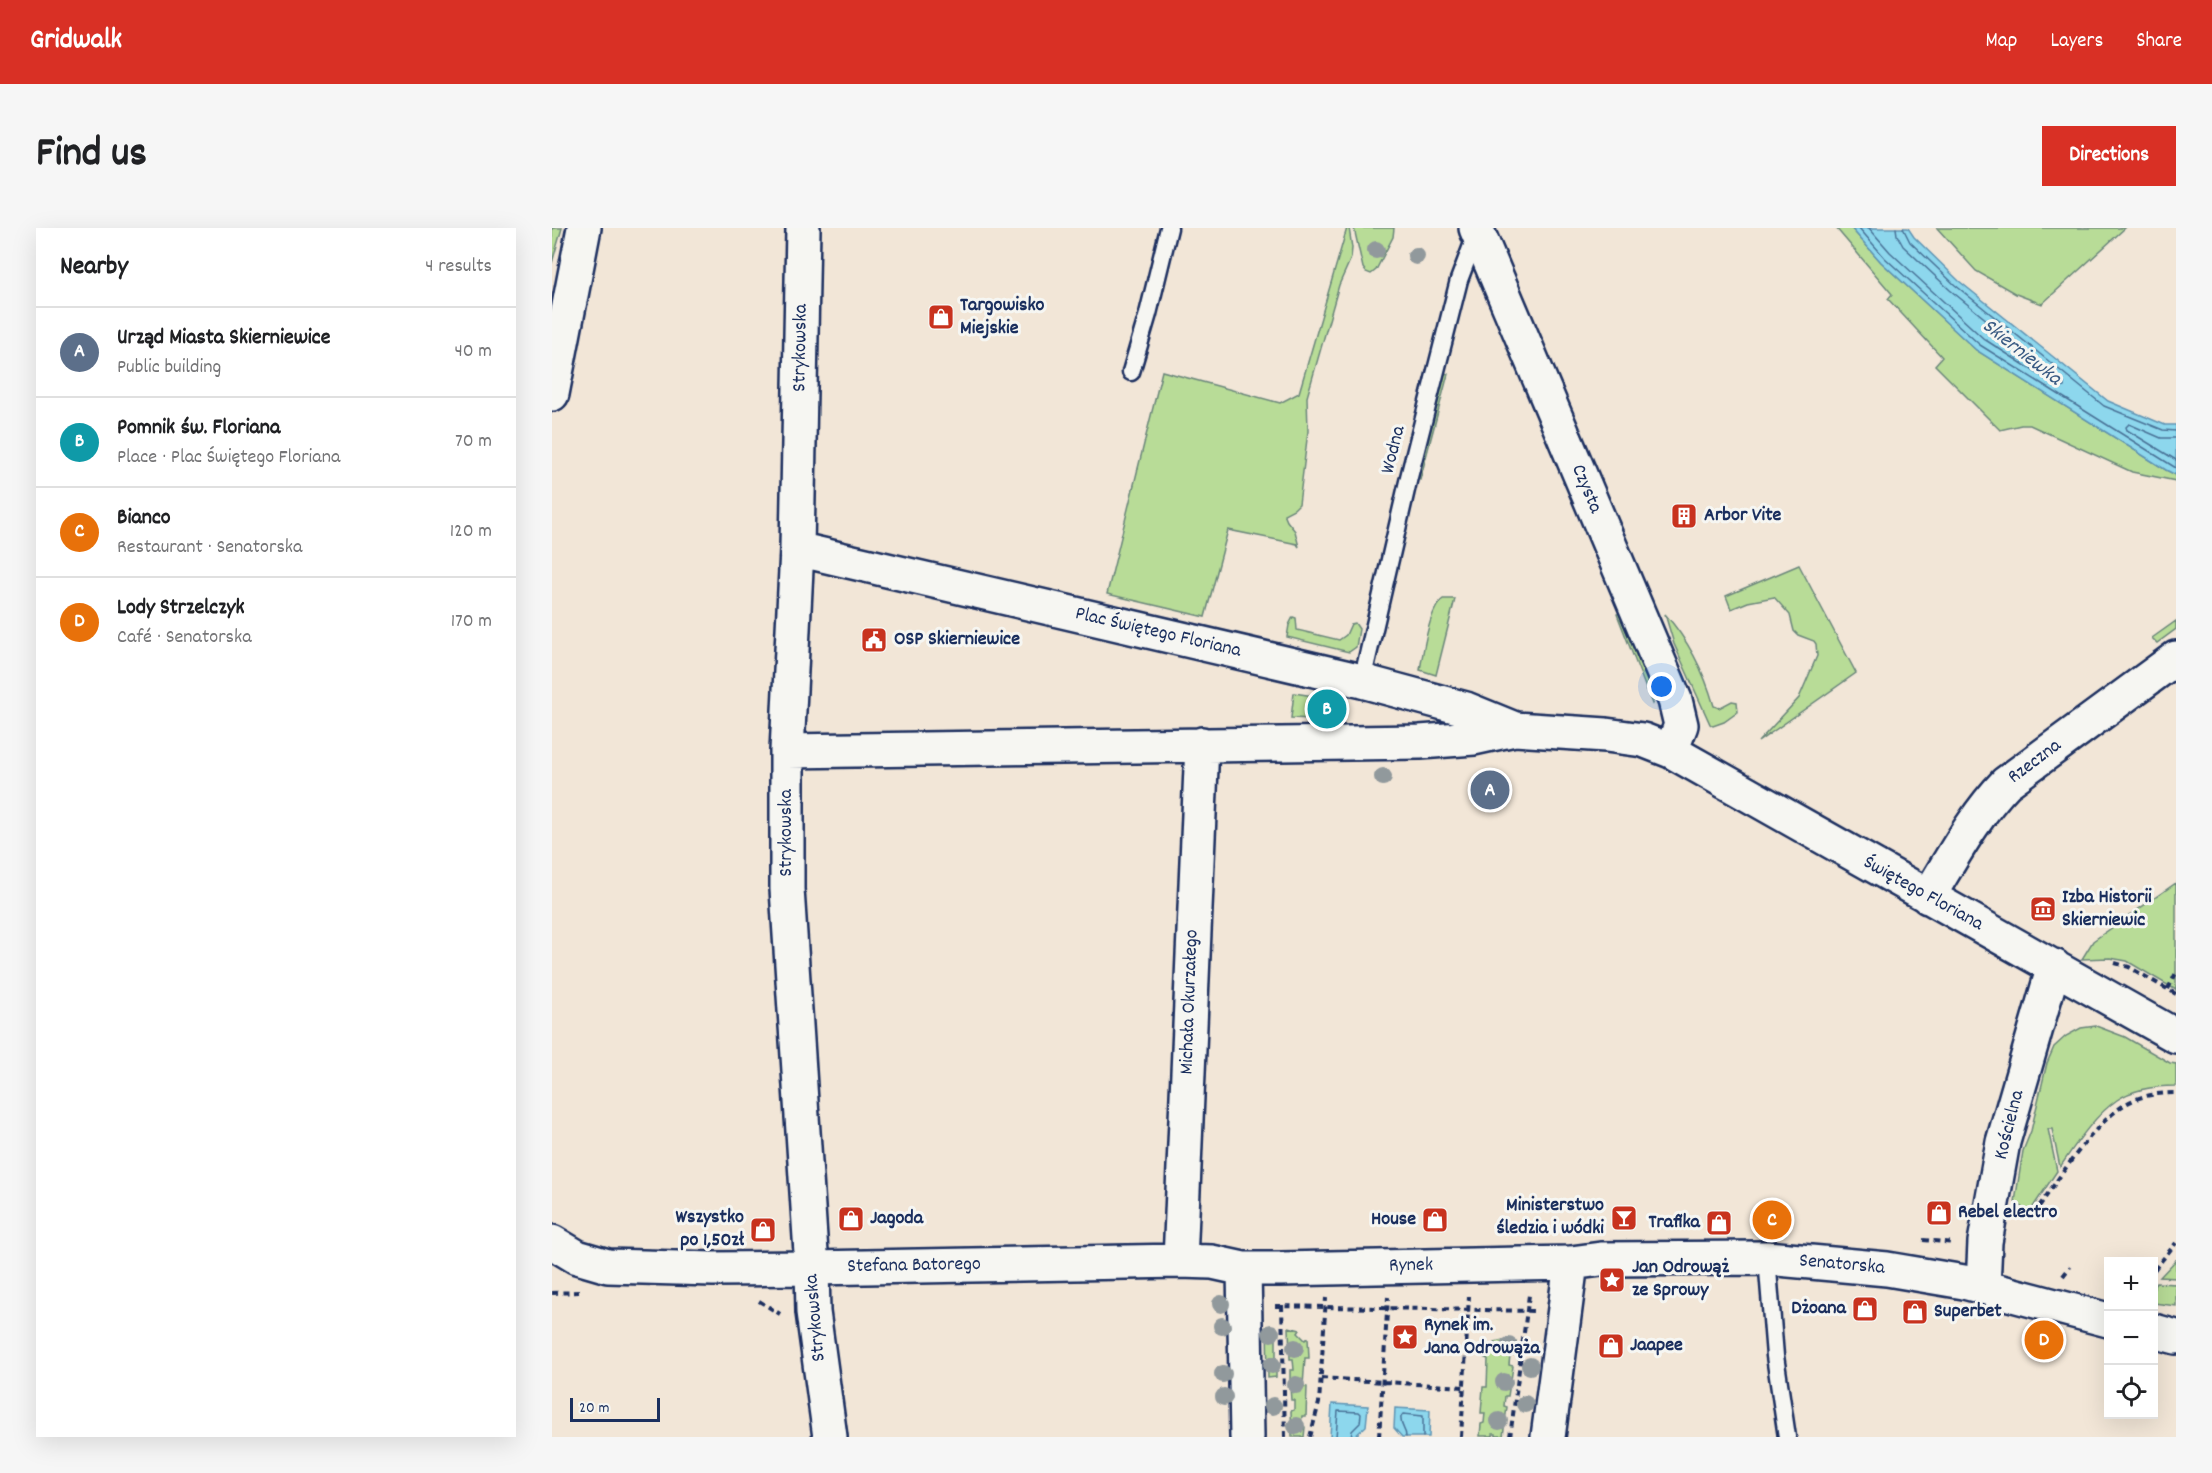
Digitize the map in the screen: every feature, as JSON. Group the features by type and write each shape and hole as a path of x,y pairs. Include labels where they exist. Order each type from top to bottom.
{"street":[{"path":"552,394 584,228"},
{"name":"Strykowska","path":"803,228 797,549 787,751 787,889 813,1312 830,1437"},
{"name":"Czysta","path":"1472,229 1675,700 1681,725 1671,751"},
{"name":"Plac Świętego Floriana","path":"797,549 1362,681 1466,709 1515,729"},
{"name":"Rzeczna","path":"1928,897 1972,825 1988,802 2006,783 2176,658"},
{"name":"Plac Świętego Floriana","path":"787,751 1420,742 1474,738 1515,729 1606,735 1643,740 1671,751"},
{"name":"Michała Okurzałego","path":"1180,1261 1202,744"},
{"name":"Świętego Floriana","path":"1671,751 2176,1036"},
{"name":"Kościelna","path":"1983,1287 1985,1242 2003,1142 2054,966"},
{"name":"Stefana Batorego","path":"552,1242 577,1257 608,1266 713,1269 1180,1261 1212,1262 1244,1269"},
{"name":"Senatorska","path":"1571,1263 1601,1258 1767,1258 1887,1269 1983,1287 2104,1319"},
{"path":"1548,1437 1571,1263"},
{"name":"Rynek","path":"1244,1269 1571,1263"},
{"path":"1244,1269 1247,1437"},
{"path":"2158,1332 2176,1337"}],"lane":[{"path":"1131,372 1169,228"},
{"name":"Wodna","path":"1362,681 1409,477 1472,229"},
{"path":"1767,1258 1775,1356 1787,1437"}],"path":[{"path":"2129,968 2176,994"},
{"path":"2168,989 2176,973"},
{"path":"2033,1215 2080,1150 2106,1120 2120,1108 2127,1103 2155,1094 2176,1093"},
{"path":"1914,1239 1955,1243 1961,1238"},
{"path":"2158,1265 2176,1243"},
{"path":"1510,1437 1533,1264"},
{"path":"1461,1437 1470,1265"},
{"path":"1379,1437 1390,1267"},
{"path":"1310,1437 1319,1403 1328,1268"},
{"path":"2066,1272 2070,1268"},
{"path":"1281,1269 1285,1437"},
{"path":"1244,1305 1564,1312"},
{"path":"1321,1378 1464,1387"}],"green space":[{"path":"552,228 562,228 552,263"},
{"path":"1347,228 1349,228 1352,248 1351,258 1339,285 1307,397 1308,431 1299,504 1284,514 1295,531 1299,547 1297,544 1228,530 1205,617 1107,594 1162,371 1280,403 1299,393"},
{"path":"1354,228 1394,228 1393,237 1376,270 1371,274 1363,268"},
{"path":"1836,228 1851,228 1881,262 1976,350 2176,475 2176,481 2132,472 2030,425 2000,430 1935,365 1942,357 1888,299 1892,294"},
{"path":"1937,228 2125,228 2042,304 2016,294 1976,271"},
{"path":"1445,373 1448,374 1420,480 1416,478"},
{"path":"1799,565 1856,673 1758,742 1799,698 1817,656 1816,644 1794,631 1790,615 1774,597 1748,602 1731,609 1726,596"},
{"path":"1443,599 1455,599 1436,675 1420,670 1430,621"},
{"path":"1623,611 1655,689 1651,694 1652,704 1617,614"},
{"path":"1665,614 1695,657 1714,706 1719,708 1732,701 1737,702 1738,712 1724,722 1713,726 1710,724 1674,644"},
{"path":"1293,617 1296,618 1297,630 1339,640 1346,635 1351,624 1355,623 1359,629 1356,647 1349,652 1287,637"},
{"path":"2176,621 2176,629 2157,643 2152,638"},
{"path":"1294,693 1339,700 1337,720 1291,718","holes":["1322,701 1334,705 1331,716 1319,713"]},
{"path":"2176,883 2176,990 2127,961 2110,958 2082,959 2093,941"},
{"path":"2096,1026 2125,1037 2170,1063 2176,1064 2176,1086 2145,1089 2117,1100 2093,1122 2060,1167 2052,1129 2048,1129 2057,1171 2029,1213 2015,1202 2023,1151 2031,1131 2047,1063 2054,1047 2066,1036 2081,1028"},
{"path":"2176,1260 2176,1278 2160,1277"},
{"path":"2158,1283 2176,1284 2176,1306 2158,1304"},
{"path":"1267,1326 1276,1327 1276,1377 1268,1378"},
{"path":"1289,1327 1300,1330 1298,1333 1305,1340 1308,1338 1309,1358 1305,1358 1303,1386 1307,1387 1306,1416 1302,1416 1301,1426 1305,1427 1304,1437 1292,1437 1291,1411 1294,1410 1294,1400 1291,1400 1290,1387 1293,1386 1290,1383 1290,1370 1294,1370 1293,1359 1290,1359"},
{"path":"1516,1341 1514,1355 1510,1355 1509,1365 1513,1366 1508,1396 1505,1396 1504,1406 1507,1407 1503,1436 1493,1434 1493,1436 1480,1436 1485,1413 1481,1413 1483,1387 1487,1387 1488,1359 1485,1358 1487,1349 1490,1351 1497,1345 1495,1342"}],"water":[{"name":"Skierniewka","path":"1851,228 1908,228 1914,237 1959,281 2108,401 2165,425 2176,425 2176,475 1976,350 1881,262"},
{"path":"1332,1404 1368,1406 1366,1426 1354,1437 1330,1437"},
{"path":"1395,1408 1430,1410 1429,1437 1402,1437 1394,1428"}],"place":[{"name":"Targowisko Miejskie","path":"941,317"},
{"name":"Arbor Vite","path":"1684,516"},
{"name":"OSP Skierniewice","path":"874,640"},
{"name":"Pomnik św. Floriana","path":"1327,709"},
{"name":"Urząd Miasta Skierniewice","path":"1490,790"},
{"name":"Izba Historii Skierniewic","path":"2043,909"},
{"name":"Rebel electro","path":"1939,1213"},
{"name":"Ministerstwo śledzia i wódki","path":"1624,1218"},
{"name":"Jagoda","path":"851,1219"},
{"name":"House","path":"1435,1220"},
{"name":"Bianco","path":"1772,1220"},
{"name":"Trafika","path":"1719,1223"},
{"name":"Wszystko po 1,50zł","path":"763,1230"},
{"name":"Jan Odrowąż ze Sprowy","path":"1612,1280"},
{"name":"Dżoana","path":"1865,1309"},
{"name":"Superbet","path":"1915,1312"},
{"name":"Rynek im. Jana Odrowąża","path":"1405,1337"},
{"name":"Lody Strzelczyk","path":"2044,1340"},
{"name":"Jaapee","path":"1611,1346"}]}
